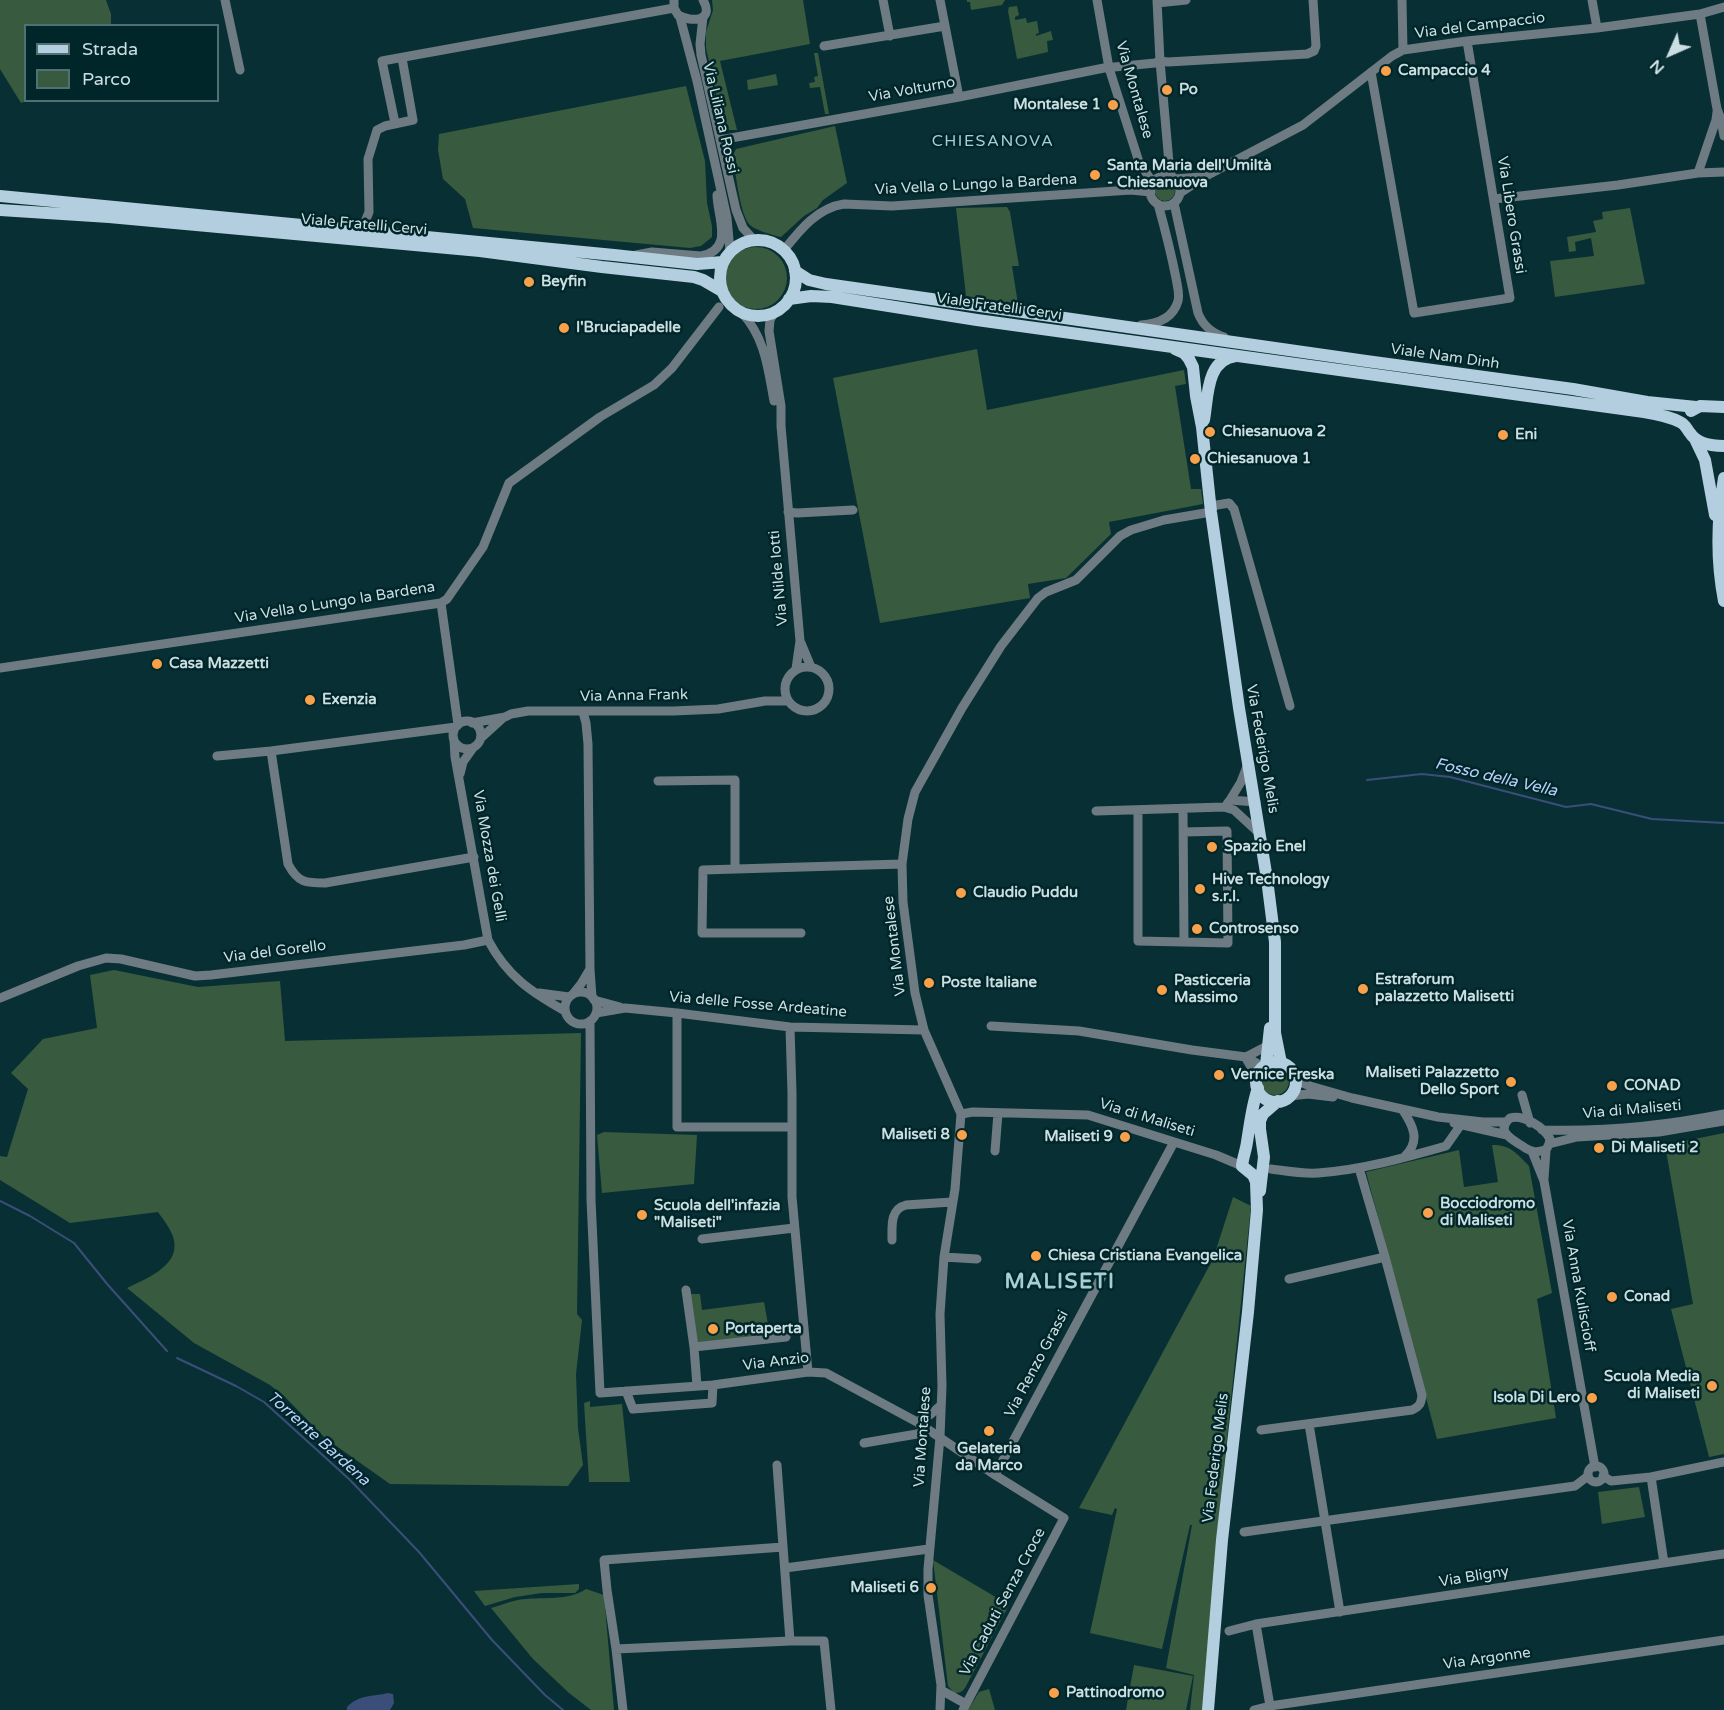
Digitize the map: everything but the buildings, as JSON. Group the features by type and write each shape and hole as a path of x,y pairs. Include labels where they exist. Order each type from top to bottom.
{"main road":[{"name":"Viale Fratelli Cervi","path":"0,196 697,264 723,262"},
{"name":"Viale Fratelli Cervi","path":"0,210 109,217 480,250 694,277 722,291 731,306 741,312"},
{"path":"722,291 719,276 723,262 730,251 741,243 754,240 770,242 784,250 795,271 795,286 785,305 774,313 754,316 741,312"},
{"name":"Viale Fratelli Cervi","path":"795,271 815,282 1191,336"},
{"name":"Viale Fratelli Cervi","path":"789,299 811,296 832,297 977,320 1205,351"},
{"name":"Viale Nam Dinh","path":"1191,336 1573,389 1647,402 1696,407 1720,405"},
{"path":"1165,345 1184,353 1193,367 1211,509"},
{"name":"Viale Nam Dinh","path":"1205,351 1644,412 1670,417 1686,426"},
{"path":"1202,428 1209,384 1214,371 1224,359 1246,356"},
{"path":"1696,407 1690,413 1686,426 1705,460 1718,527"},
{"path":"1693,437 1701,443 1724,446"},
{"path":"1724,478 1718,527 1719,577 1724,601"},
{"name":"Via Federigo Melis","path":"1211,509 1239,708 1261,834 1275,942 1275,1033 1281,1063"},
{"name":"Via Federigo Melis","path":"1208,1710 1222,1539 1248,1312 1257,1210 1256,1182 1244,1165 1254,1097 1267,1046 1276,991"},
{"path":"1278,1101 1266,1098 1261,1074 1276,1062 1291,1069 1296,1080 1290,1096"},
{"name":"Via Federigo Melis","path":"1257,1210 1267,1167 1260,1121 1263,1114 1278,1101 1290,1096"},
{"path":"1244,1165 1252,1172 1267,1167"}],"street":[{"path":"225,0 240,70"},
{"name":"Via Liliana Rossi","path":"703,0 706,9 703,17 700,56 739,221 754,240"},
{"path":"883,0 890,36"},
{"path":"940,0 959,97"},
{"name":"Via Montalese","path":"1097,0 1109,68 1139,162 1152,188 1154,201 1158,204 1169,243 1177,287 1178,301 1172,312 1162,321 1130,327"},
{"path":"1158,204 1166,206 1174,203 1180,193 1168,163 1157,2 1186,0"},
{"name":"Via Volturno","path":"720,140 1109,68 1160,61 1307,54 1314,51 1316,46 1313,0"},
{"path":"1402,0 1403,50"},
{"path":"1592,0 1597,28"},
{"path":"395,123 382,61 674,4"},
{"name":"Via Liliana Rossi","path":"674,4 680,17 697,81 728,226 730,251"},
{"name":"Via del Campaccio","path":"1180,193 1204,177 1303,125 1392,56 1403,50 1597,28 1700,14 1724,7"},
{"path":"1700,14 1724,136"},
{"path":"680,17 694,20 703,17"},
{"path":"824,46 945,26"},
{"name":"Via Libero Grassi","path":"1371,72 1414,313 1510,298 1467,41"},
{"path":"365,222 369,212 368,159 377,130 395,123 413,120 402,57"},
{"path":"1698,173 1716,120 1717,109"},
{"path":"1494,199 1698,173 1724,172"},
{"path":"633,256 652,252 701,256 714,251 722,238 723,231 716,197 717,174"},
{"name":"Via del Campaccio","path":"1173,179 1204,177"},
{"path":"1152,188 1160,178 1173,179"},
{"name":"Via Vella o Lungo la Bardena","path":"784,250 809,221 837,205 891,206 1152,188"},
{"path":"1174,203 1200,318 1211,331 1235,342"},
{"name":"Via Vella o Lungo la Bardena","path":"0,668 441,603 447,599 483,546 509,483 600,417 654,385 672,368 719,307"},
{"path":"741,312 759,336 781,426"},
{"path":"774,313 770,320 769,331 781,406 781,426"},
{"name":"Via Nilde Iotti","path":"781,426 800,641"},
{"path":"1211,509 1229,503 1234,509 1290,706"},
{"name":"Via Montalese","path":"940,1710 941,1690 927,1581 940,1437 940,1314 944,1257 954,1189 961,1114 924,1030 915,993 903,902 902,864 910,810 915,792 924,775 976,686 1001,646 1038,598 1046,592 1076,580 1120,536 1131,530 1211,509"},
{"name":"Via Nilde Iotti","path":"789,512 853,510"},
{"path":"441,603 457,714 459,747 473,748"},
{"path":"800,641 811,667"},
{"path":"796,669 800,641"},
{"path":"765,701 784,687 790,673 796,669 811,667 818,669 829,688 825,701 813,710 806,711 799,710 788,701 784,687"},
{"name":"Via Anna Frank","path":"217,756 458,728 528,711 674,711 718,709 765,701 788,701"},
{"path":"488,940 510,974 565,1011 572,1021 589,1019 596,1008 590,969 588,744 583,712"},
{"name":"Via Anna Frank","path":"481,738 505,717"},
{"path":"458,728 479,729 481,738"},
{"name":"Via Mozza dei Gelli","path":"458,728 455,757 488,940"},
{"name":"Via Mozza dei Gelli","path":"460,776 464,762 481,738"},
{"path":"272,750 288,864 292,872 307,883 325,883 474,857"},
{"path":"1227,804 1241,782 1248,762"},
{"path":"658,781 735,780 735,868"},
{"path":"1096,812 1183,809 1256,802"},
{"path":"1234,810 1256,802"},
{"path":"1227,804 1261,834"},
{"path":"1183,809 1184,942"},
{"path":"1138,810 1138,941 1228,943 1227,831 1184,832"},
{"path":"801,933 702,933 703,870 902,864"},
{"name":"Via del Gorello","path":"0,998 78,966 106,958 195,976 464,945 488,940"},
{"path":"565,1011 565,1005 590,969"},
{"path":"537,993 571,996 585,993 593,998"},
{"name":"Via delle Fosse Ardeatine","path":"593,998 625,1008 790,1027 924,1030"},
{"name":"Via delle Fosse Ardeatine","path":"589,1019 625,1008"},
{"path":"677,1013 677,1127 792,1127"},
{"name":"Via Anzio","path":"589,1019 591,1200 600,1393 713,1385 818,1372 833,1376 940,1437"},
{"path":"991,1026 1079,1031 1246,1058 1267,1046"},
{"path":"790,1027 794,1228 808,1372"},
{"path":"1246,1058 1261,1074"},
{"name":"Via di Maliseti","path":"1296,1080 1352,1098 1438,1117 1483,1122 1523,1118 1542,1130 1636,1128 1724,1114"},
{"name":"Via di Maliseti","path":"1290,1096 1308,1094 1352,1098"},
{"path":"1507,1135 1504,1130 1522,1095 1530,1123"},
{"path":"1402,1109 1414,1131 1410,1151 1403,1158"},
{"name":"Via di Maliseti","path":"961,1114 973,1112 1088,1115 1244,1165"},
{"path":"994,1151 998,1113"},
{"name":"Via di Maliseti","path":"1438,1117 1460,1126 1507,1135 1532,1151 1577,1137 1659,1132 1724,1121"},
{"path":"1267,1167 1316,1174 1359,1168 1446,1146 1460,1126"},
{"path":"1542,1130 1550,1139 1544,1181"},
{"name":"Via Renzo Grassi","path":"995,1475 1174,1142"},
{"path":"1532,1151 1544,1181"},
{"path":"1261,1430 1412,1410 1421,1403 1422,1395 1359,1168"},
{"name":"Via Anna Kuliscioff","path":"1544,1181 1595,1467"},
{"path":"892,1240 894,1214 899,1206 952,1202"},
{"path":"702,1239 794,1228"},
{"path":"944,1257 977,1258"},
{"path":"1289,1279 1385,1257"},
{"path":"686,1290 698,1386"},
{"path":"694,1347 786,1337"},
{"path":"626,1391 633,1409 712,1403 713,1385"},
{"path":"916,1422 931,1414 941,1405"},
{"path":"1309,1424 1340,1612"},
{"path":"864,1443 929,1430"},
{"name":"Via Caduti Senza Croce","path":"940,1437 1064,1518 964,1707 941,1690"},
{"path":"1244,1532 1575,1486 1588,1476 1589,1470 1595,1467 1601,1469 1603,1476 1611,1481 1651,1477 1724,1462"},
{"path":"777,1465 790,1641"},
{"path":"1588,1476 1596,1482 1603,1476"},
{"path":"1651,1477 1664,1563"},
{"path":"623,1710 604,1560 783,1547"},
{"path":"785,1568 929,1549"},
{"name":"Via Bligny","path":"1229,1631 1256,1624 1724,1554"},
{"path":"1256,1624 1270,1706"},
{"name":"Via Argonne","path":"1254,1710 1724,1640"},
{"path":"616,1649 824,1641 831,1710"}],"green space":[{"path":"0,0 106,0 111,14 111,24 24,24 24,102 21,103 0,69"},
{"path":"712,0 803,0 810,44 720,61 737,130 726,130 723,125 706,48 706,32 713,10"},
{"path":"967,0 1005,0 1002,5 971,10 970,2"},
{"path":"1017,6 1019,15 1015,17 1015,20 1026,18 1027,23 1037,21 1039,33 1036,36 1051,31 1053,40 1047,41 1048,52 1017,59 1008,11 1009,7"},
{"path":"814,53 818,53 829,114 825,114 820,87 810,88 809,83 815,82 814,77 818,76"},
{"path":"776,74 778,85 748,90 747,80"},
{"path":"686,86 705,161 707,203 712,226 712,237 701,246 690,248 473,228 465,199 443,179 438,150 439,134"},
{"path":"835,126 847,183 823,200 817,208 804,216 781,237 760,231 750,225 743,212 738,192 733,155 736,149"},
{"path":"1165,181 1172,184 1175,191 1172,198 1165,201 1158,198 1155,191 1158,184"},
{"path":"1007,207 1010,212 1019,266 1012,266 1018,304 966,296 956,208"},
{"path":"1630,208 1645,284 1555,297 1550,261 1594,256 1591,238 1575,242 1576,251 1569,252 1567,237 1596,232 1593,221 1603,219 1602,212"},
{"path":"750,247 762,247 778,256 785,266 787,278 785,290 778,300 762,309 750,309 739,304 730,295 725,284 725,272 730,261 739,252"},
{"path":"977,349 987,410 1184,370 1186,384 1175,386 1191,489 1201,489 1203,504 1109,522 1111,534 1066,578 1028,584 1030,598 880,623 833,378"},
{"path":"114,970 198,987 280,981 285,1041 581,1033 577,1314 582,1320 576,1374 578,1428 583,1465 568,1486 390,1484 325,1438 270,1385 194,1343 127,1288 155,1274 170,1260 174,1252 171,1232 158,1212 70,1223 0,1180 0,1156 7,1157 28,1089 11,1073 43,1039 97,1028 90,975"},
{"path":"1275,1067 1285,1071 1289,1081 1285,1091 1275,1095 1265,1091 1261,1081 1265,1071"},
{"path":"604,1132 697,1135 694,1184 602,1193 597,1135"},
{"path":"1724,1133 1724,1454 1709,1457 1671,1309 1693,1304 1665,1145"},
{"path":"1492,1145 1509,1148 1529,1166 1552,1293 1537,1299 1556,1418 1437,1439 1366,1172 1459,1150 1464,1187 1498,1182"},
{"path":"1233,1197 1251,1206 1218,1525 1204,1710 1190,1710 1194,1675 1166,1668 1192,1525 1190,1525 1162,1649 1090,1633 1117,1509 1115,1508 1112,1515 1079,1508 1213,1259"},
{"path":"689,1294 700,1294 702,1310 764,1302 768,1324 785,1323 787,1334 697,1344"},
{"path":"590,1401 590,1407 622,1404 630,1482 589,1482 584,1403"},
{"path":"1639,1487 1645,1517 1602,1524 1598,1492"},
{"path":"933,1560 1009,1605 965,1688 958,1693 954,1693 948,1686"},
{"path":"579,1584 579,1589 575,1593 542,1593 515,1597 485,1606 474,1591"},
{"path":"586,1589 604,1595 614,1710 591,1710 569,1693 533,1659 491,1608 518,1600 570,1596"},
{"path":"1134,1665 1193,1676 1186,1710 1126,1710"},
{"path":"989,1689 995,1710 968,1710 979,1692"}],"water":[{"path":"393,1694 394,1703 390,1710 347,1710 347,1707 361,1698"}],"waterway":[{"name":"Fosso della Vella","path":"1367,780 1422,774 1450,777 1566,807 1591,804 1652,819 1724,823"},
{"name":"Torrente Bardena","path":"0,1201 74,1243 167,1351"},
{"name":"Torrente Bardena","path":"177,1358 264,1402 349,1479 419,1552 492,1640 545,1695 563,1710"}],"place":[{"name":"Campaccio 4","path":"1386,71"},
{"name":"Po","path":"1167,90"},
{"name":"Montalese 1","path":"1113,105"},
{"name":"Santa Maria dell'Umiltà - Chiesanuova","path":"1095,175"},
{"name":"Beyfin","path":"529,282"},
{"name":"I'Bruciapadelle","path":"564,328"},
{"name":"Chiesanuova 2","path":"1210,432"},
{"name":"Eni","path":"1503,435"},
{"name":"Chiesanuova 1","path":"1195,459"},
{"name":"Casa Mazzetti","path":"157,664"},
{"name":"Exenzia","path":"310,700"},
{"name":"Spazio Enel","path":"1212,847"},
{"name":"Hive Technology s.r.l.","path":"1200,889"},
{"name":"Claudio Puddu","path":"961,893"},
{"name":"Controsenso","path":"1197,929"},
{"name":"Poste Italiane","path":"929,983"},
{"name":"Estraforum palazzetto Malisetti","path":"1363,989"},
{"name":"Pasticceria Massimo","path":"1162,990"},
{"name":"Vernice Freska","path":"1219,1075"},
{"name":"Maliseti Palazzetto Dello Sport","path":"1511,1082"},
{"name":"CONAD","path":"1612,1086"},
{"name":"Maliseti 8","path":"962,1135"},
{"name":"Maliseti 9","path":"1125,1137"},
{"name":"Di Maliseti 2","path":"1599,1148"},
{"name":"Bocciodromo di Maliseti","path":"1428,1213"},
{"name":"Scuola dell'infazia \"Maliseti\"","path":"642,1215"},
{"name":"Chiesa Cristiana Evangelica","path":"1036,1256"},
{"name":"Conad","path":"1612,1297"},
{"name":"Portaperta","path":"713,1329"},
{"name":"Scuola Media di Maliseti","path":"1712,1386"},
{"name":"Isola Di Lero","path":"1592,1398"},
{"name":"Gelateria da Marco","path":"989,1431"},
{"name":"Maliseti 6","path":"931,1588"},
{"name":"Pattinodromo","path":"1054,1693"}],"district":[{"name":"CHIESANOVA","path":"993,142"},
{"name":"MALISETI","path":"1060,1282"}]}
